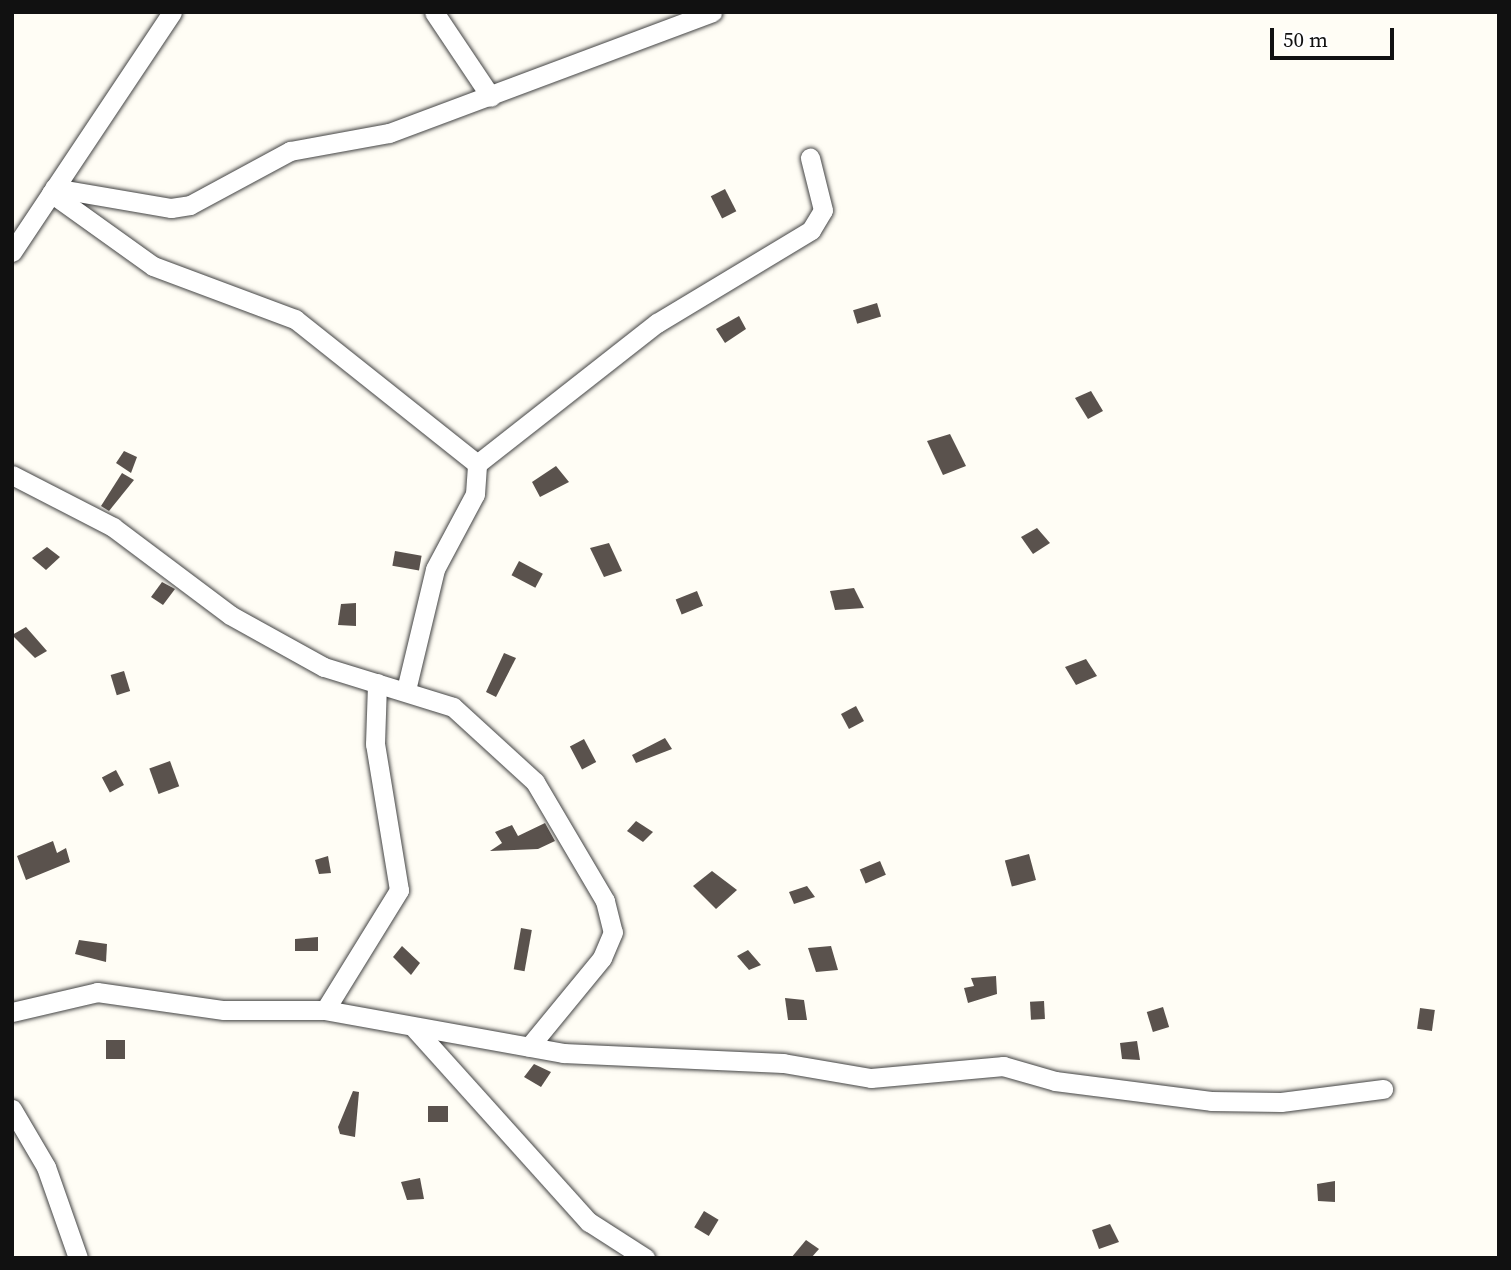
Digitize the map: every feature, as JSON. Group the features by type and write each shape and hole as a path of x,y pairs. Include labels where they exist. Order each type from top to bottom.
{"street":[{"path":"12,252 172,12"},
{"path":"434,12 491,97"},
{"path":"53,190 171,208 190,205 290,150 362,142 491,97 712,12"},
{"path":"406,690 435,569 475,494 477,464 657,323 811,230 823,210 810,158"},
{"path":"53,190 153,266 295,318 477,464"},
{"path":"12,475 113,527 230,615 324,667 406,690 453,707 536,782 613,921 602,958 529,1047"},
{"path":"326,1010 399,890 375,744 377,683"},
{"path":"12,1012 97,992 224,1010 326,1010 414,1029 529,1047 783,1063 871,1078 1003,1066 1055,1081 1211,1101 1281,1102 1383,1089"},
{"path":"414,1029 589,1222 645,1258"},
{"path":"12,1109 46,1167 78,1258"}],"building":[{"path":"725,189 736,211 722,219 711,196"},
{"path":"877,303 881,316 857,324 853,310"},
{"path":"739,316 746,329 725,343 716,329"},
{"path":"1091,391 1103,411 1088,419 1075,398"},
{"path":"950,434 966,466 943,475 927,441"},
{"path":"124,451 137,457 131,473 116,463"},
{"path":"556,466 569,482 540,497 532,482"},
{"path":"122,473 134,480 109,511 101,506"},
{"path":"1037,528 1050,543 1033,554 1021,537"},
{"path":"609,543 622,571 604,577 590,548"},
{"path":"47,547 60,557 46,570 32,558"},
{"path":"395,551 422,556 419,570 392,566"},
{"path":"519,561 543,574 535,588 511,575"},
{"path":"162,582 175,589 163,605 151,597"},
{"path":"854,588 864,608 835,610 830,591"},
{"path":"697,591 703,606 682,614 676,600"},
{"path":"356,603 356,626 338,625 341,604"},
{"path":"26,627 47,651 35,658 12,635"},
{"path":"504,653 516,658 496,697 486,692"},
{"path":"1086,659 1097,676 1076,685 1065,667"},
{"path":"124,671 130,691 117,695 111,675"},
{"path":"856,706 864,721 849,729 841,714"},
{"path":"665,738 672,749 636,763 632,755"},
{"path":"584,739 596,762 582,769 570,747"},
{"path":"170,761 179,786 159,794 149,769"},
{"path":"116,770 124,785 110,793 102,778"},
{"path":"636,821 653,832 643,842 627,831"},
{"path":"545,823 555,841 538,849 490,851 502,843 495,832 512,825 518,836"},
{"path":"53,841 57,853 66,848 70,862 26,880 17,856"},
{"path":"1029,854 1036,880 1012,887 1005,860"},
{"path":"328,856 331,873 319,874 315,860"},
{"path":"880,861 886,875 866,883 860,870"},
{"path":"712,871 737,890 716,909 693,886"},
{"path":"807,886 815,897 794,904 789,892"},
{"path":"521,928 532,930 525,971 514,969"},
{"path":"318,937 318,951 295,951 295,939"},
{"path":"79,940 107,944 106,962 75,954"},
{"path":"402,946 420,963 411,975 393,957"},
{"path":"831,946 838,970 816,972 808,948"},
{"path":"748,950 761,965 749,970 737,956"},
{"path":"996,976 997,994 968,1003 964,988 974,986 971,978"},
{"path":"785,998 804,1000 807,1020 788,1020"},
{"path":"1044,1001 1045,1019 1031,1020 1030,1002"},
{"path":"1163,1007 1169,1027 1153,1032 1147,1012"},
{"path":"1420,1008 1435,1010 1432,1031 1417,1029"},
{"path":"106,1040 125,1040 125,1059 106,1059"},
{"path":"1137,1041 1140,1060 1122,1059 1120,1043"},
{"path":"534,1064 551,1072 541,1087 524,1077"},
{"path":"353,1091 359,1092 355,1137 340,1134 338,1127"},
{"path":"428,1106 448,1106 448,1122 428,1122"},
{"path":"420,1178 424,1199 407,1200 401,1182"},
{"path":"1335,1181 1335,1202 1318,1201 1317,1184"},
{"path":"704,1211 719,1220 709,1236 694,1227"},
{"path":"1110,1224 1119,1242 1099,1249 1092,1230"},
{"path":"806,1240 819,1249 811,1258 791,1258"}]}
